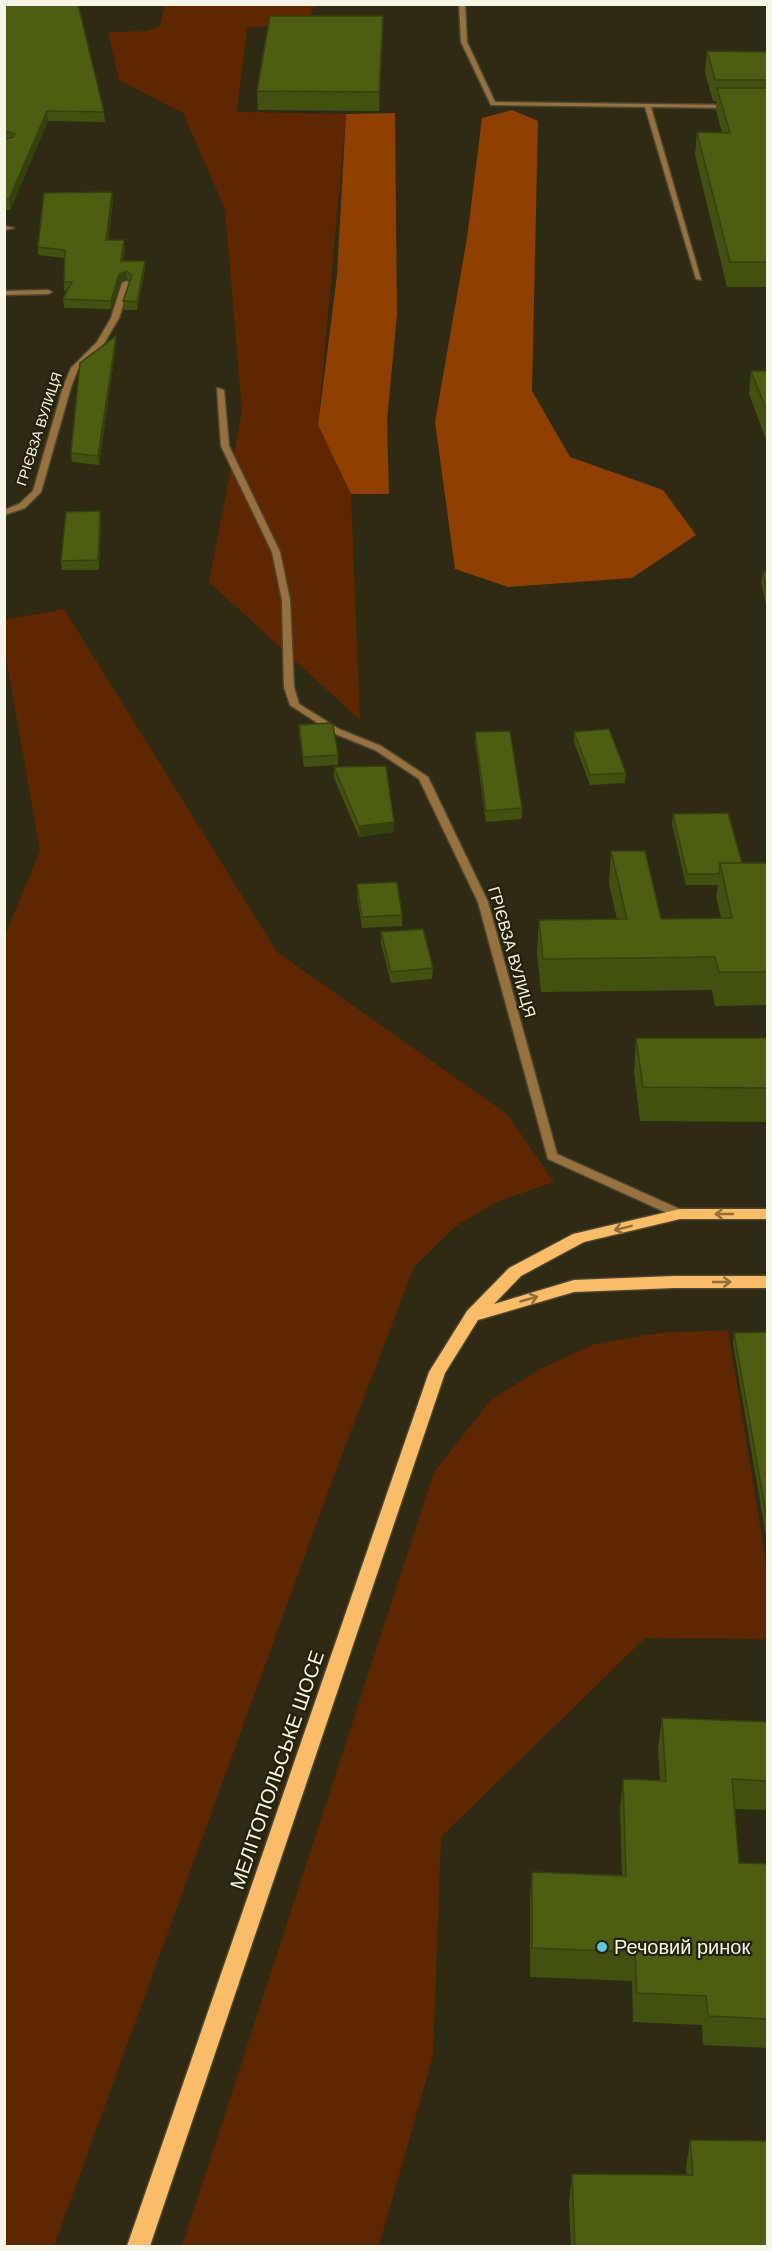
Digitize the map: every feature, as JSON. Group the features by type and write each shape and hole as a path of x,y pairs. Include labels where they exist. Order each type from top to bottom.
{"main road":[{"name":"МЕЛІТОПОЛЬСЬКЕ ШОСЕ","path":"138,2247 437,1372 472,1315 515,1272 579,1238 680,1214 768,1214"},
{"path":"472,1315 574,1287 674,1282 768,1282"}],"lane":[{"path":"462,4 464,42 493,104 735,106"},
{"path":"647,105 699,279"},
{"name":"ГРІЄВЗА ВУЛИЦЯ","path":"4,513 22,506 37,492 67,387 75,368 100,343 115,318 126,283"},
{"path":"4,293 48,292"},
{"name":"ГРІЄВЗА ВУЛИЦЯ","path":"220,390 225,446 276,552 286,600 289,687 295,705 336,731 378,748 423,777 483,902 552,1156 680,1214"}],"shaded area":[{"path":"165,5 315,5 307,22 247,28 237,112 346,114 318,425 351,494 360,720 209,582 242,411 225,209 183,113 119,80 108,32 146,31 160,26"},
{"path":"512,110 538,121 532,391 570,457 663,490 696,535 632,578 508,587 455,569 435,422 467,238 482,118"},
{"path":"395,113 397,314 387,420 389,494 351,494 318,425 337,275 346,114"},
{"path":"64,609 277,952 507,1114 554,1182 496,1202 455,1227 414,1267 333,1478 54,2246 5,2246 4,938 40,851 5,652 4,620"},
{"path":"728,1330 767,1568 767,1639 645,1638 441,1837 433,2056 379,2246 182,2246 434,1472 491,1400 540,1369 592,1345 657,1333"}],"building":[{"path":"4,4 78,4 104,112 47,111 9,199 4,199 4,139 13,137 15,134 4,131"},
{"path":"270,16 383,16 379,92 257,91"},
{"path":"707,51 768,52 768,80 715,80"},
{"path":"717,88 768,88 768,262 730,262 697,132 730,133"},
{"path":"112,192 106,240 124,240 121,261 145,261 137,302 123,301 132,275 126,271 119,274 111,301 63,299 72,282 64,282 65,250 38,247 44,193"},
{"path":"116,336 98,456 71,453 80,363"},
{"path":"751,371 768,371 768,414"},
{"path":"100,511 98,560 61,561 66,512"},
{"path":"763,572 768,572 768,596"},
{"path":"330,723 333,725 338,755 303,757 299,725"},
{"path":"609,729 626,773 590,775 574,732"},
{"path":"510,731 522,808 486,811 475,732"},
{"path":"386,766 394,822 359,826 334,767"},
{"path":"728,813 742,863 720,863 719,874 687,874 673,814"},
{"path":"611,851 645,851 661,919 732,918 720,863 768,863 768,972 719,972 715,957 543,959 539,920 627,919"},
{"path":"397,882 402,915 362,917 357,884"},
{"path":"423,929 433,968 391,972 381,932"},
{"path":"636,1038 768,1038 768,1088 643,1087"},
{"path":"768,1332 768,1525 734,1333"},
{"path":"662,1718 768,1722 768,1781 732,1779 739,1863 768,1864 768,2019 708,2016 706,1996 637,1993 635,1952 532,1948 532,1872 626,1876 623,1779 666,1781"},
{"path":"690,2140 768,2141 768,2247 575,2247 572,2174 693,2175"}],"place":[{"name":"Речовий ринок","path":"602,1947"}]}
